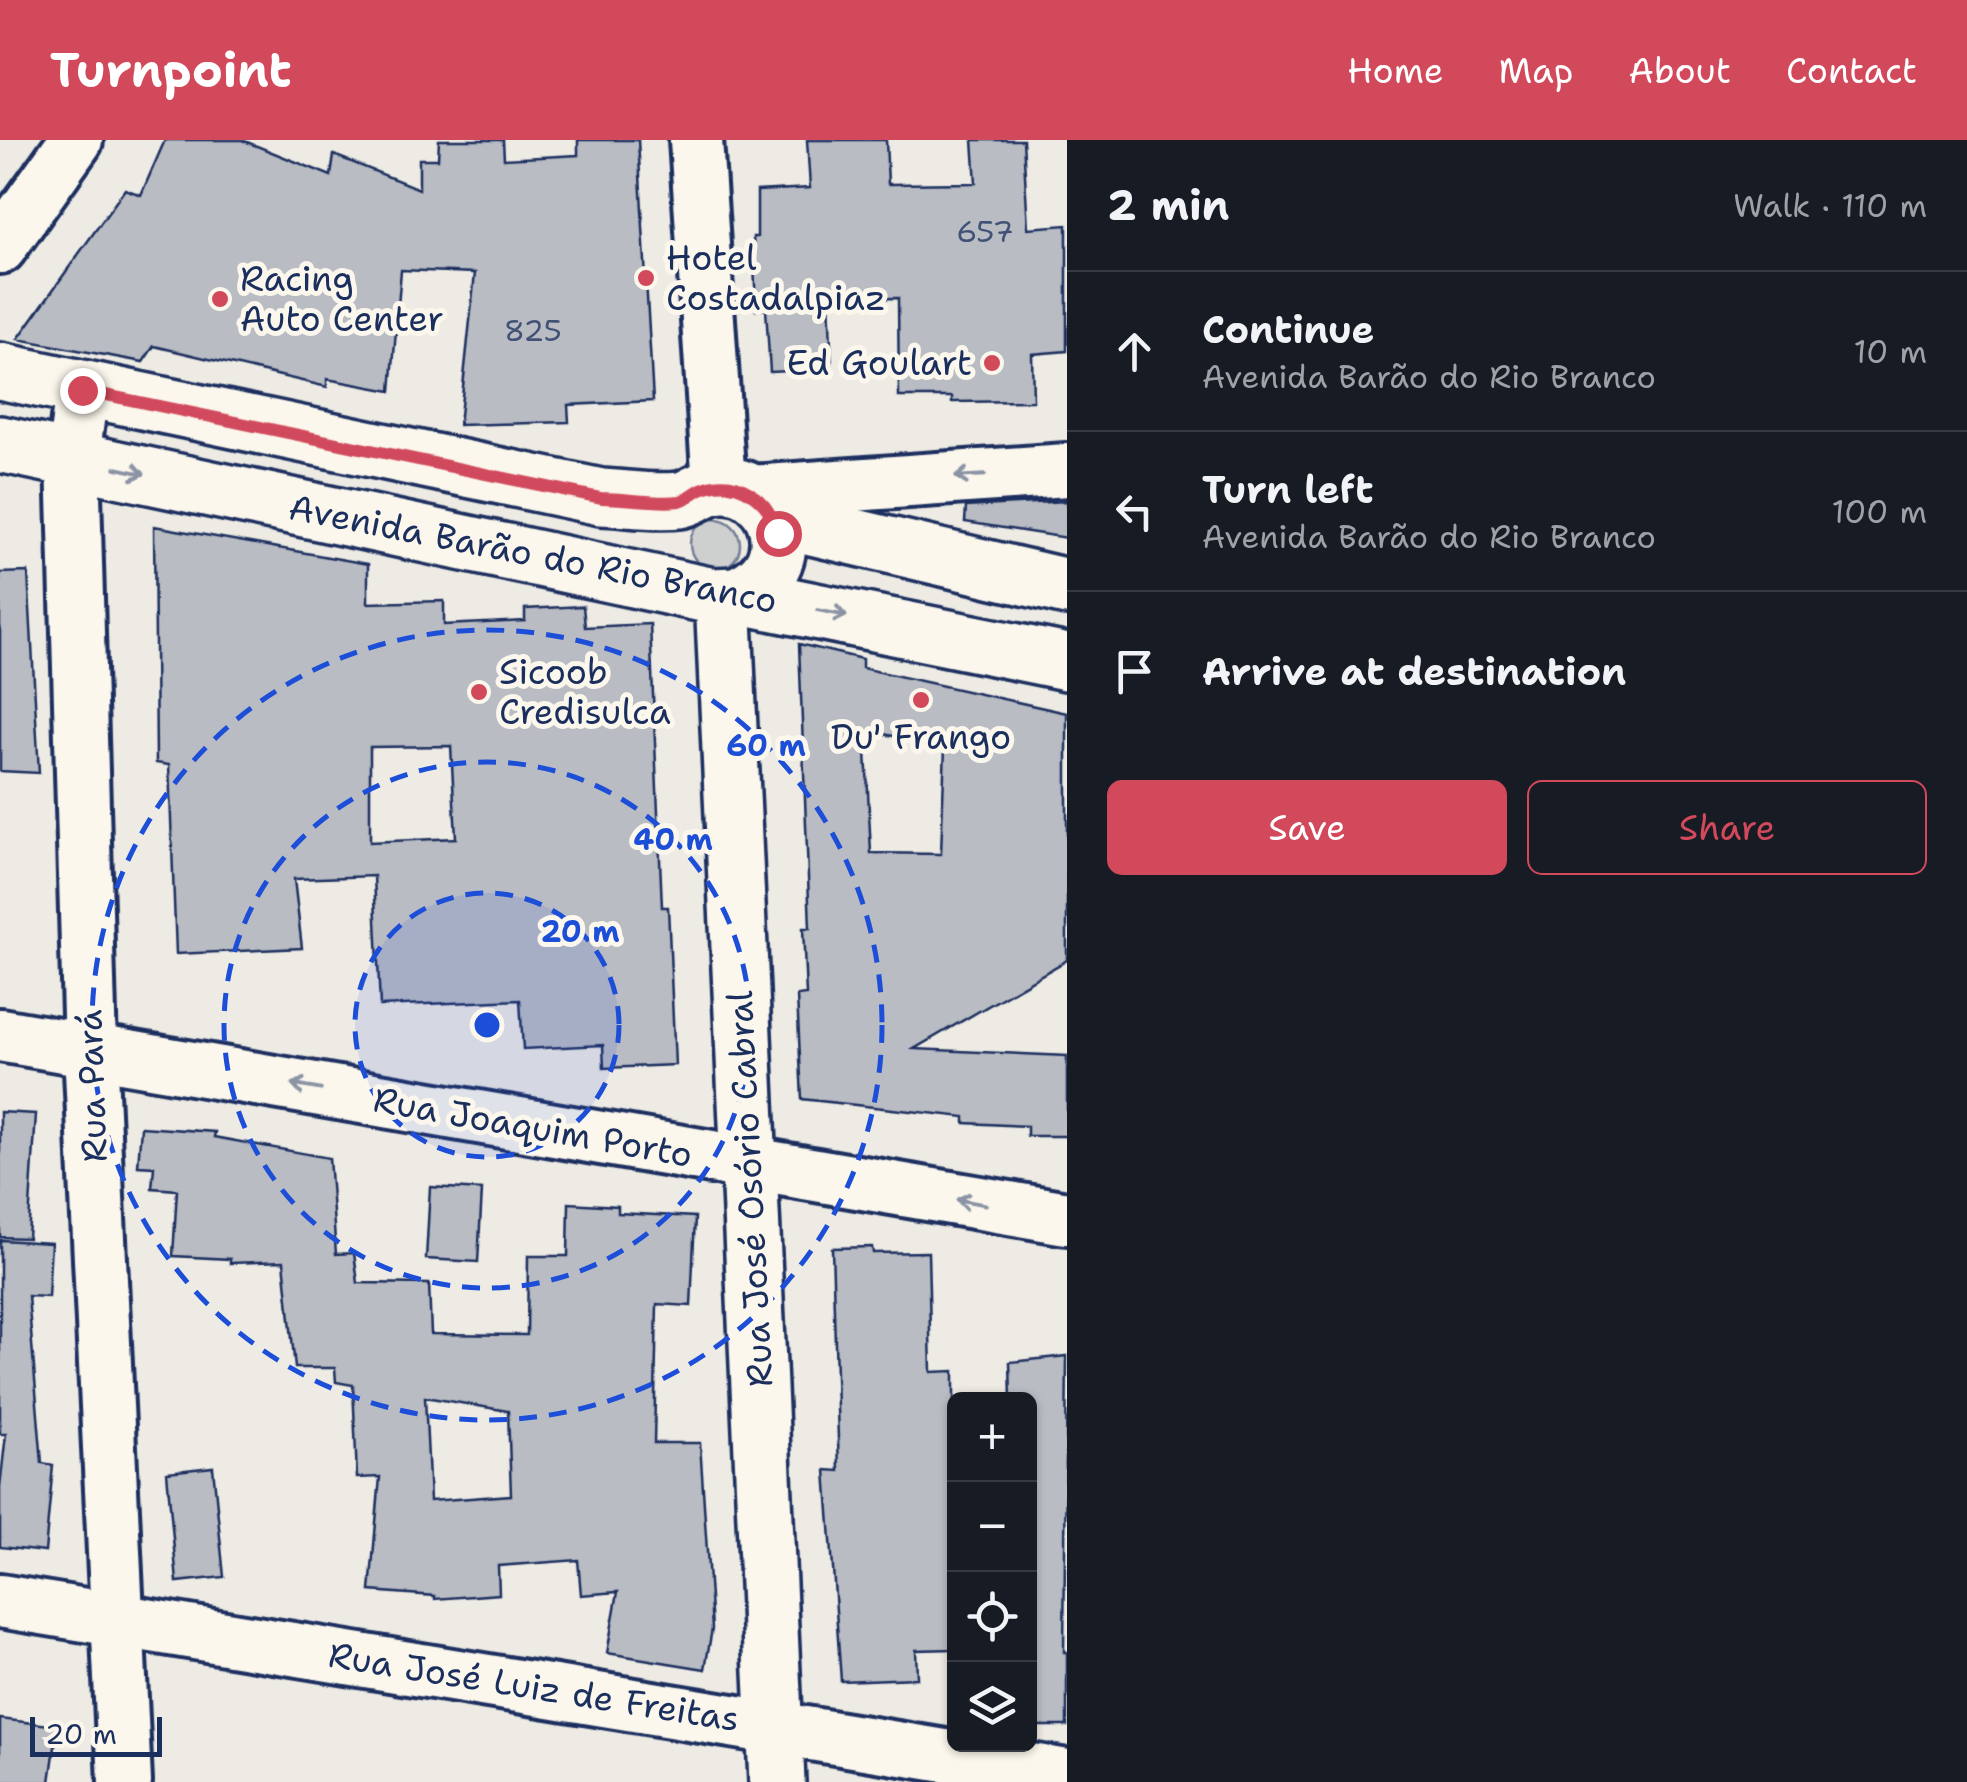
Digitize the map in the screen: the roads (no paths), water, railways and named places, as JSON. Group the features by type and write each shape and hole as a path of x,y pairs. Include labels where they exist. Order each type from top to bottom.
{"main road":[{"name":"Avenida Barão do Rio Branco","path":"0,371 601,498 732,499 1067,586"},
{"name":"Avenida Barão do Rio Branco","path":"0,444 721,595 1067,662"},
{"path":"732,499 778,550 773,564 752,588 721,595 680,577 668,552 668,524 732,499"},
{"name":"Rua José Osório Cabral","path":"721,595 777,1782"}],"street":[{"path":"0,247 76,140"},
{"path":"696,140 732,499 1067,470"},
{"name":"Rua Pará","path":"82,390 73,460 90,1050 125,1782"},
{"name":"Rua Joaquim Porto","path":"0,1035 1067,1218"},
{"name":"Rua José Luiz de Freitas","path":"0,1601 1067,1776"}],"place":[{"name":"Hotel Costadalpiaz","path":"646,278"},
{"name":"Racing Auto Center","path":"220,299"},
{"name":"Ed Goulart","path":"992,363"},
{"name":"Sicoob Credisulca","path":"479,692"},
{"name":"Du' Frango","path":"921,700"}]}
